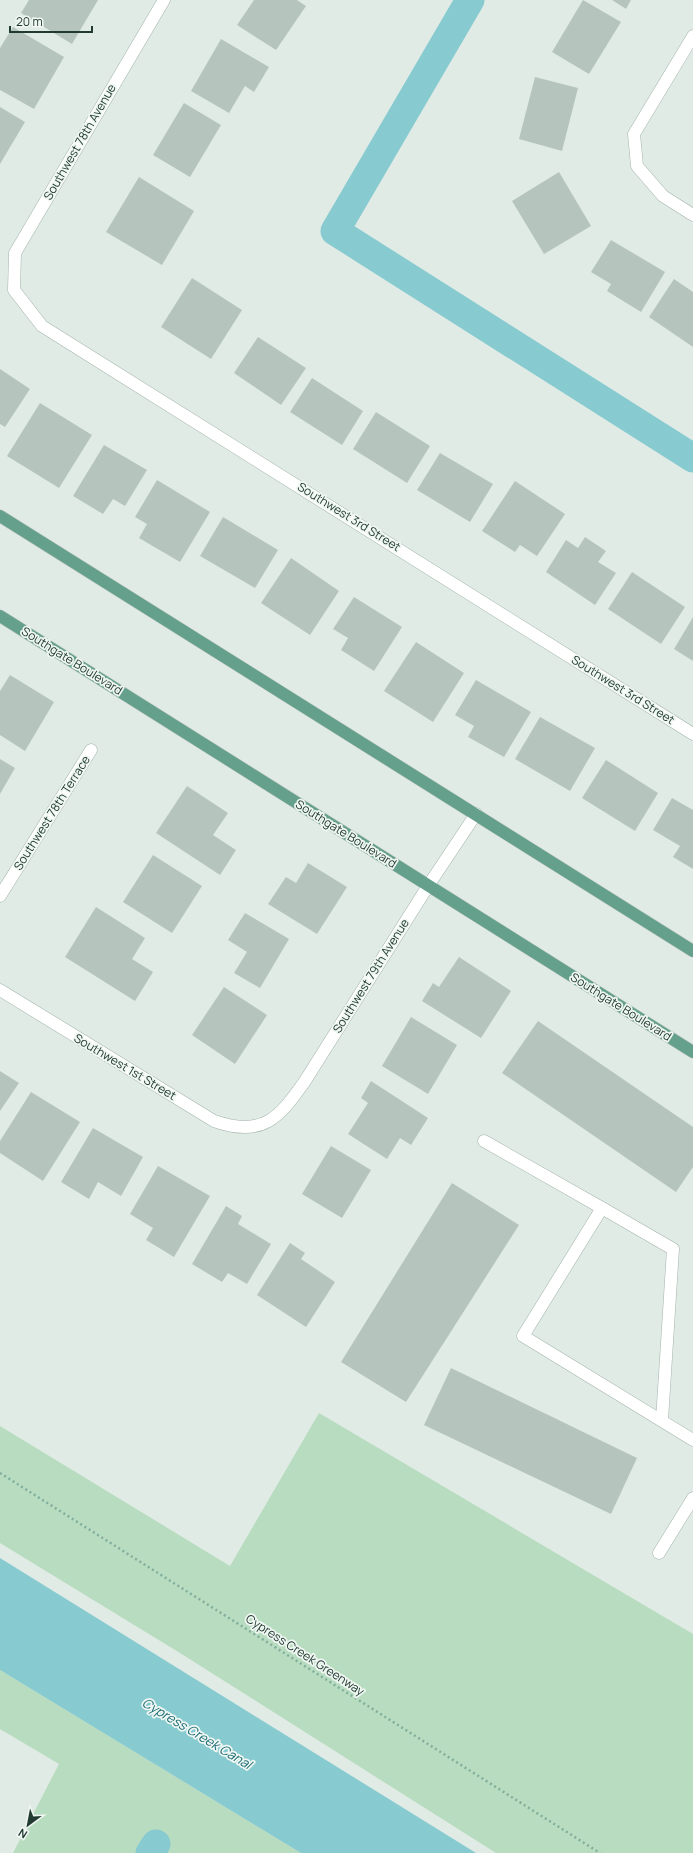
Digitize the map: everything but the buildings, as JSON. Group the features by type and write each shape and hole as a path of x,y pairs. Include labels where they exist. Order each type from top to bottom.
{"main road":[{"path":"0,516 693,951"},
{"name":"Southgate Boulevard","path":"0,616 693,1052"}],"street":[{"name":"Southwest 78th Avenue","path":"14,290 15,253 164,0"},
{"path":"693,36 634,134 637,166 663,196 693,215"},
{"name":"Southwest 3rd Street","path":"14,290 42,326 693,734"},
{"name":"Southwest 78th Terrace","path":"0,896 91,750"},
{"name":"Southwest 79th Avenue","path":"256,1127 275,1118 284,1110 292,1099 428,886 476,814"},
{"name":"Southwest 1st Street","path":"0,990 214,1121 230,1127 256,1127"},
{"path":"484,1141 673,1249 662,1420"},
{"path":"602,1208 523,1336 693,1440"},
{"path":"659,1553 693,1498"}],"path":[{"name":"Cypress Creek Greenway","path":"0,1474 600,1853"}],"green space":[{"path":"319,1413 693,1634 693,1853 496,1853 180,1653 0,1543 0,1426 230,1566"},
{"path":"0,1670 301,1853 13,1853 59,1764 0,1729"}],"water":[{"name":"Cypress Creek Canal","path":"0,1558 476,1853 301,1853 0,1670"}],"waterway":[{"path":"470,0 335,231 693,458"},
{"path":"150,1853 156,1844"}]}
